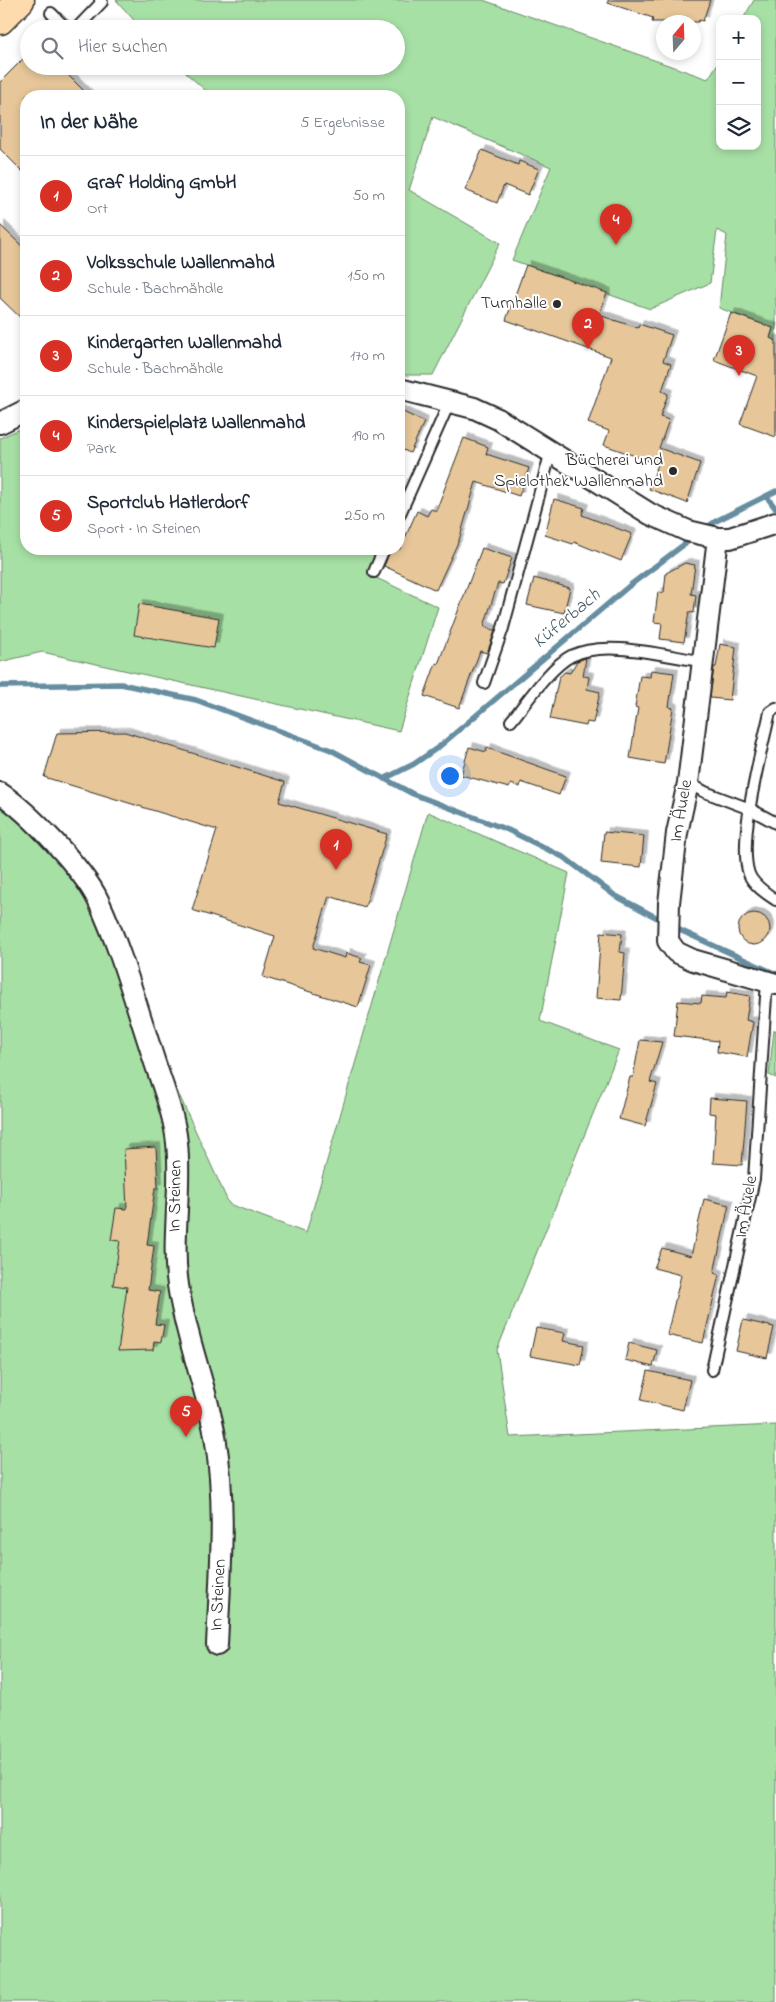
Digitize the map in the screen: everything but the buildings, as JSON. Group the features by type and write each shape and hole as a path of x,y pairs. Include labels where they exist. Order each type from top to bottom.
{"main road":[{"path":"0,20 20,0"}],"street":[{"path":"405,390 450,401 498,419 650,514 707,535 740,536 776,523"},
{"path":"0,423 20,413"},
{"path":"756,531 776,540"},
{"name":"Im Äuele","path":"707,535 701,661 688,783 677,833 669,903 668,941 676,952 693,960 772,983"},
{"name":"In Steinen","path":"0,793 14,802 50,838 97,898 131,989 165,1096 177,1142 179,1192 174,1256 178,1288 215,1434 223,1492 217,1645"}],"lane":[{"path":"85,20 102,2 100,0"},
{"path":"51,13 58,20"},
{"path":"405,502 450,401"},
{"path":"484,683 503,628 551,451"},
{"path":"374,572 381,555"},
{"path":"510,721 544,680 571,656 594,650 618,649 701,661"},
{"path":"776,708 770,712 750,808 745,857 749,876 764,892 776,900"},
{"path":"688,783 705,792 750,808 776,823"},
{"name":"Im Äuele","path":"712,1370 754,1179 772,983"}],"green space":[{"path":"116,0 483,0 708,79 716,66 716,150 761,150 761,15 745,15 754,0 776,0 776,341 770,338 773,328 719,308 727,235 717,230 710,283 650,309 512,260 551,167 433,117 409,190 500,243 433,375 405,375 405,90 205,90 188,75 405,75 405,20 134,20"},
{"path":"20,429 20,555 376,555 368,574 438,607 399,731 42,652 0,662 0,438"},
{"path":"0,802 15,811 84,887 229,1204 306,1233 428,812 569,873 540,1021 619,1050 497,1350 510,1437 776,1425 776,2002 0,2002"},
{"path":"774,1030 776,1030 776,1078 769,1075"}],"waterway":[{"name":"Küferbach","path":"703,530 716,521 776,491"},
{"path":"767,497 776,509"},
{"name":"Küferbach","path":"384,779 414,764 440,746 629,586 694,537"},
{"path":"0,686 121,684 196,700 331,750 413,794 508,830 565,858 614,895 665,922"},
{"path":"673,927 776,974"}],"place":[{"name":"Kinderspielplatz Wallenmahd","path":"616,245"},
{"name":"Turnhalle","path":"557,304"},
{"name":"Volksschule Wallenmahd","path":"588,349"},
{"name":"Kindergarten Wallenmahd","path":"739,376"},
{"name":"Bücherei und Spielothek Wallenmahd","path":"673,471"},
{"name":"Graf Holding GmbH","path":"336,870"},
{"name":"Sportclub Hatlerdorf","path":"186,1437"}]}
